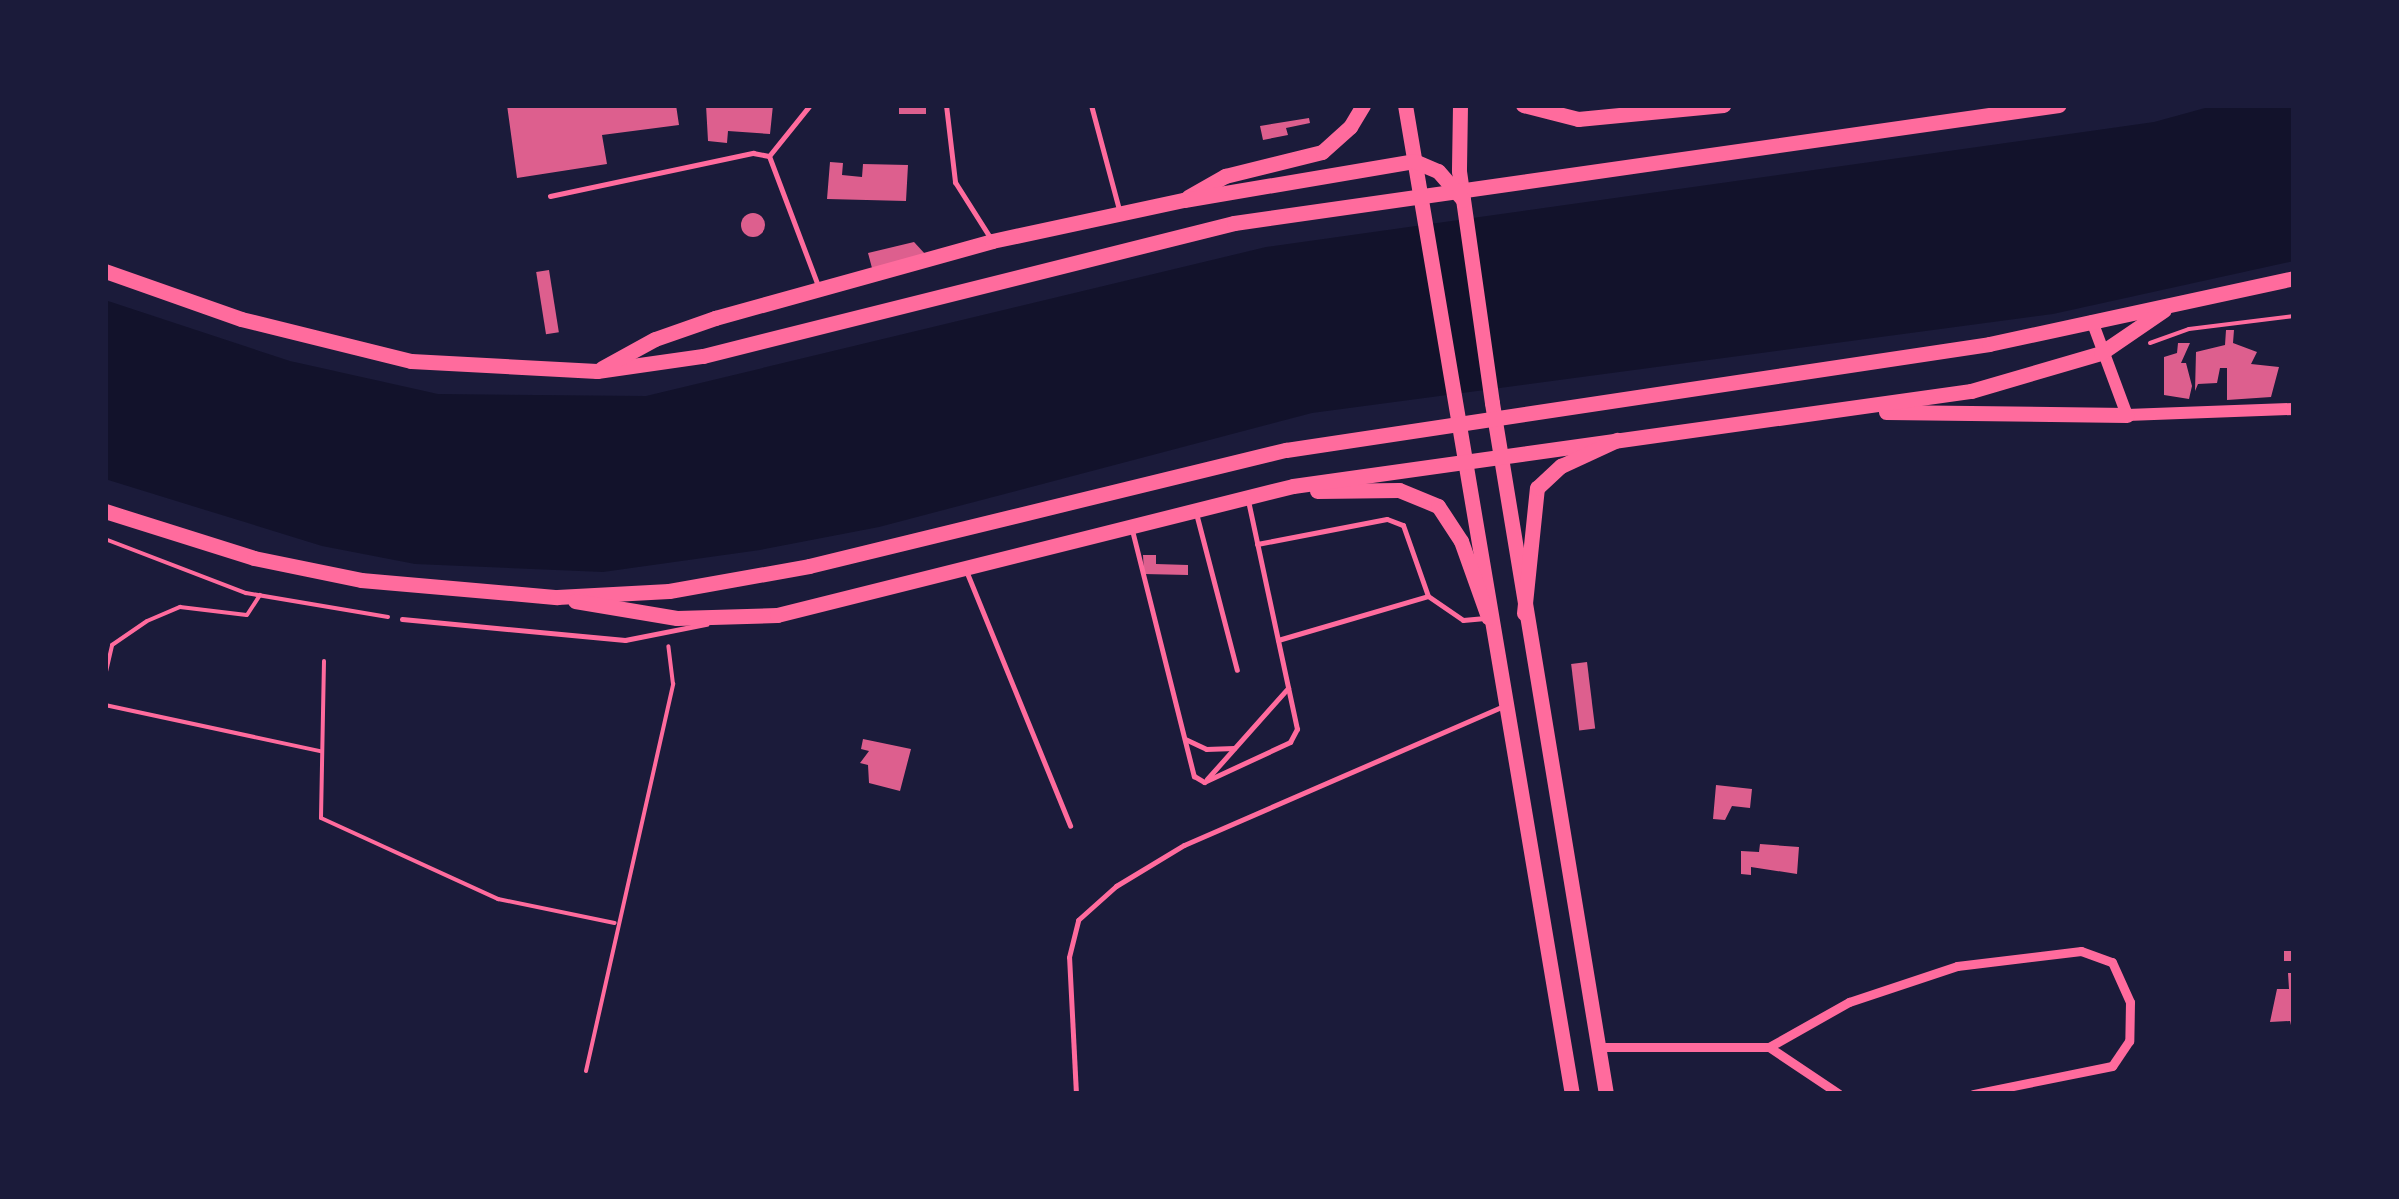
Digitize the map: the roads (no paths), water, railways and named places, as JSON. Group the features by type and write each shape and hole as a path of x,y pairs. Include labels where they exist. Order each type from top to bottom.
{"main road":[{"path":"1184,200 1225,176 1322,152 1350,128 1363,105"},
{"path":"1405,105 1465,457 1488,618 1572,1094"},
{"path":"1460,105 1458,163 1492,403 1606,1094"},
{"path":"1524,105 1578,119 1723,105"},
{"path":"105,271 241,319 411,361 597,371 702,356 849,322 1234,223 2059,105"},
{"path":"597,371 654,339 819,289 992,242 1184,200 1415,168 1438,171 1463,205"},
{"path":"557,597 715,584 1301,447 1988,344 2164,310 2294,278"},
{"path":"105,510 254,558 362,580 557,597 634,614 719,619 813,607 1294,486 1500,452 1848,411 1972,391 2101,353 2164,310"},
{"path":"2092,322 2127,415"},
{"path":"1848,411 2127,415 2294,409"},
{"path":"1524,612 1537,488 1561,466 1620,437"},
{"path":"1294,486 1399,490 1438,506 1461,541 1488,618"}],"street":[{"path":"1599,1046 1769,1047 1849,1002 1957,966 2082,951 2112,962 2130,1002 2129,1041 2112,1066 1973,1094"},
{"path":"1769,1047 1839,1094"}],"lane":[{"path":"769,156 810,105"},
{"path":"946,105 955,182 992,242"},
{"path":"1091,105 1120,214"},
{"path":"550,196 752,153 769,156"},
{"path":"769,156 819,289"},
{"path":"1204,782 1290,742 1297,729 1247,497"},
{"path":"1195,510 1237,670"},
{"path":"1257,544 1387,519 1403,525 1428,596 1464,620 1488,618"},
{"path":"1131,525 1194,776 1204,782"},
{"path":"964,566 1070,826"},
{"path":"1278,640 1428,596"},
{"path":"402,619 625,640 667,636 719,619"},
{"path":"1204,782 1288,688"},
{"path":"1076,1094 1068,957 1078,920 1116,886 1184,845 1503,706"},
{"path":"1185,739 1206,748 1234,748"}]}
